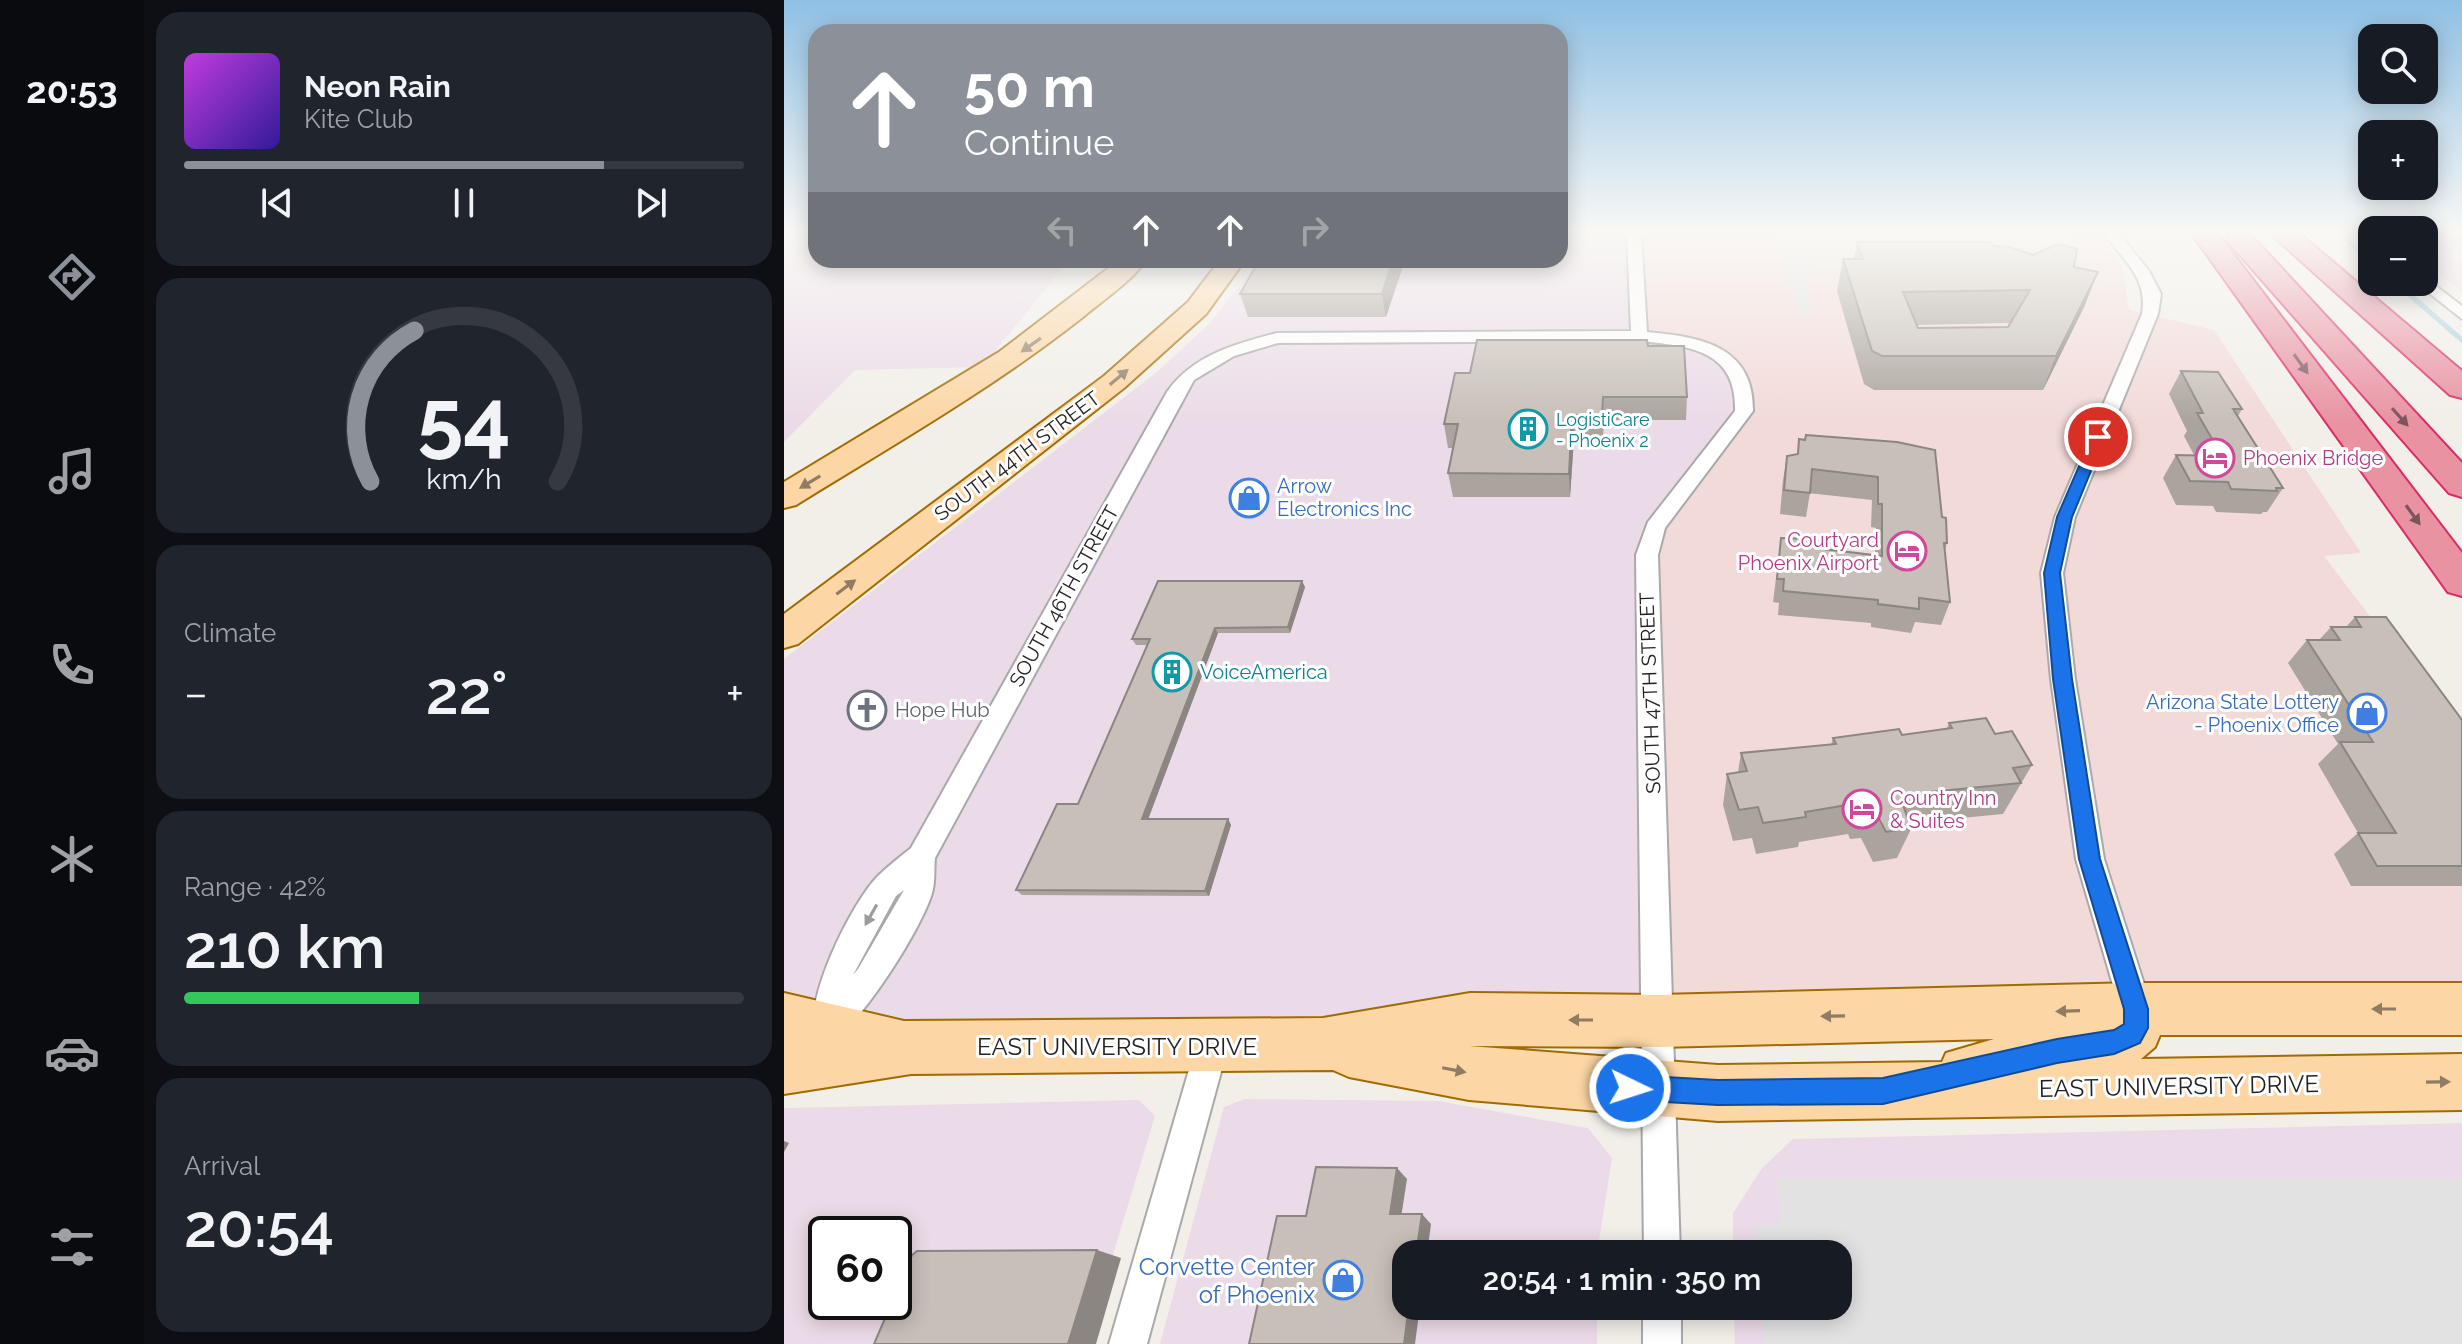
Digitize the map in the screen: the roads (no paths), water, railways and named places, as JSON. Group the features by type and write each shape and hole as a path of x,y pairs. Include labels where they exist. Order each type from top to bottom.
{"highway":[{"path":"2251,297 2462,582"},
{"path":"2292,297 2462,485"},
{"path":"2319,297 2462,449"},
{"path":"2356,297 2462,388"}],"main road":[{"path":"784,497 1025,349 1095,297"},
{"name":"SOUTH 44TH STREET","path":"784,634 1114,382 1197,308 1205,297"},
{"name":"EAST UNIVERSITY DRIVE","path":"801,1044 911,1047 1323,1045 1470,1019 1659,1021 2136,1009 2462,1009"},
{"path":"1883,1091 2125,1039 2136,1028 2136,1009"},
{"name":"EAST UNIVERSITY DRIVE","path":"1323,1045 1469,1073 1660,1090 1883,1091 2462,1082"}],"street":[{"path":"1637,297 1639,336"},
{"path":"2136,1009 2090,859 2061,664 2052,573 2065,517 2150,314 2153,297"},
{"path":"2441,297 2462,314"},
{"name":"SOUTH 46TH STREET","path":"801,1044 877,967 919,890 921,857 1176,392 1188,376 1228,352 1293,336 1639,336 1674,339 1705,347"},
{"name":"SOUTH 47TH STREET","path":"1662,1240 1647,555 1655,527 1736,427 1744,411 1747,394 1740,373 1727,359 1705,347"},
{"path":"1128,1344 1212,1046"},
{"path":"1662,1320 1662,1344"}],"waterway":[{"path":"2412,297 2462,340"}],"place":[{"name":"LogistiCare - Phoenix 2","path":"1528,429"},
{"name":"Phoenix Bridge","path":"2215,458"},
{"name":"Arrow Electronics Inc","path":"1249,498"},
{"name":"Courtyard Phoenix Airport","path":"1907,551"},
{"name":"VoiceAmerica","path":"1172,672"},
{"name":"Hope Hub","path":"867,710"},
{"name":"Arizona State Lottery - Phoenix Office","path":"2367,713"},
{"name":"Country Inn & Suites","path":"1862,809"},
{"name":"Corvette Center of Phoenix","path":"1343,1280"}]}
